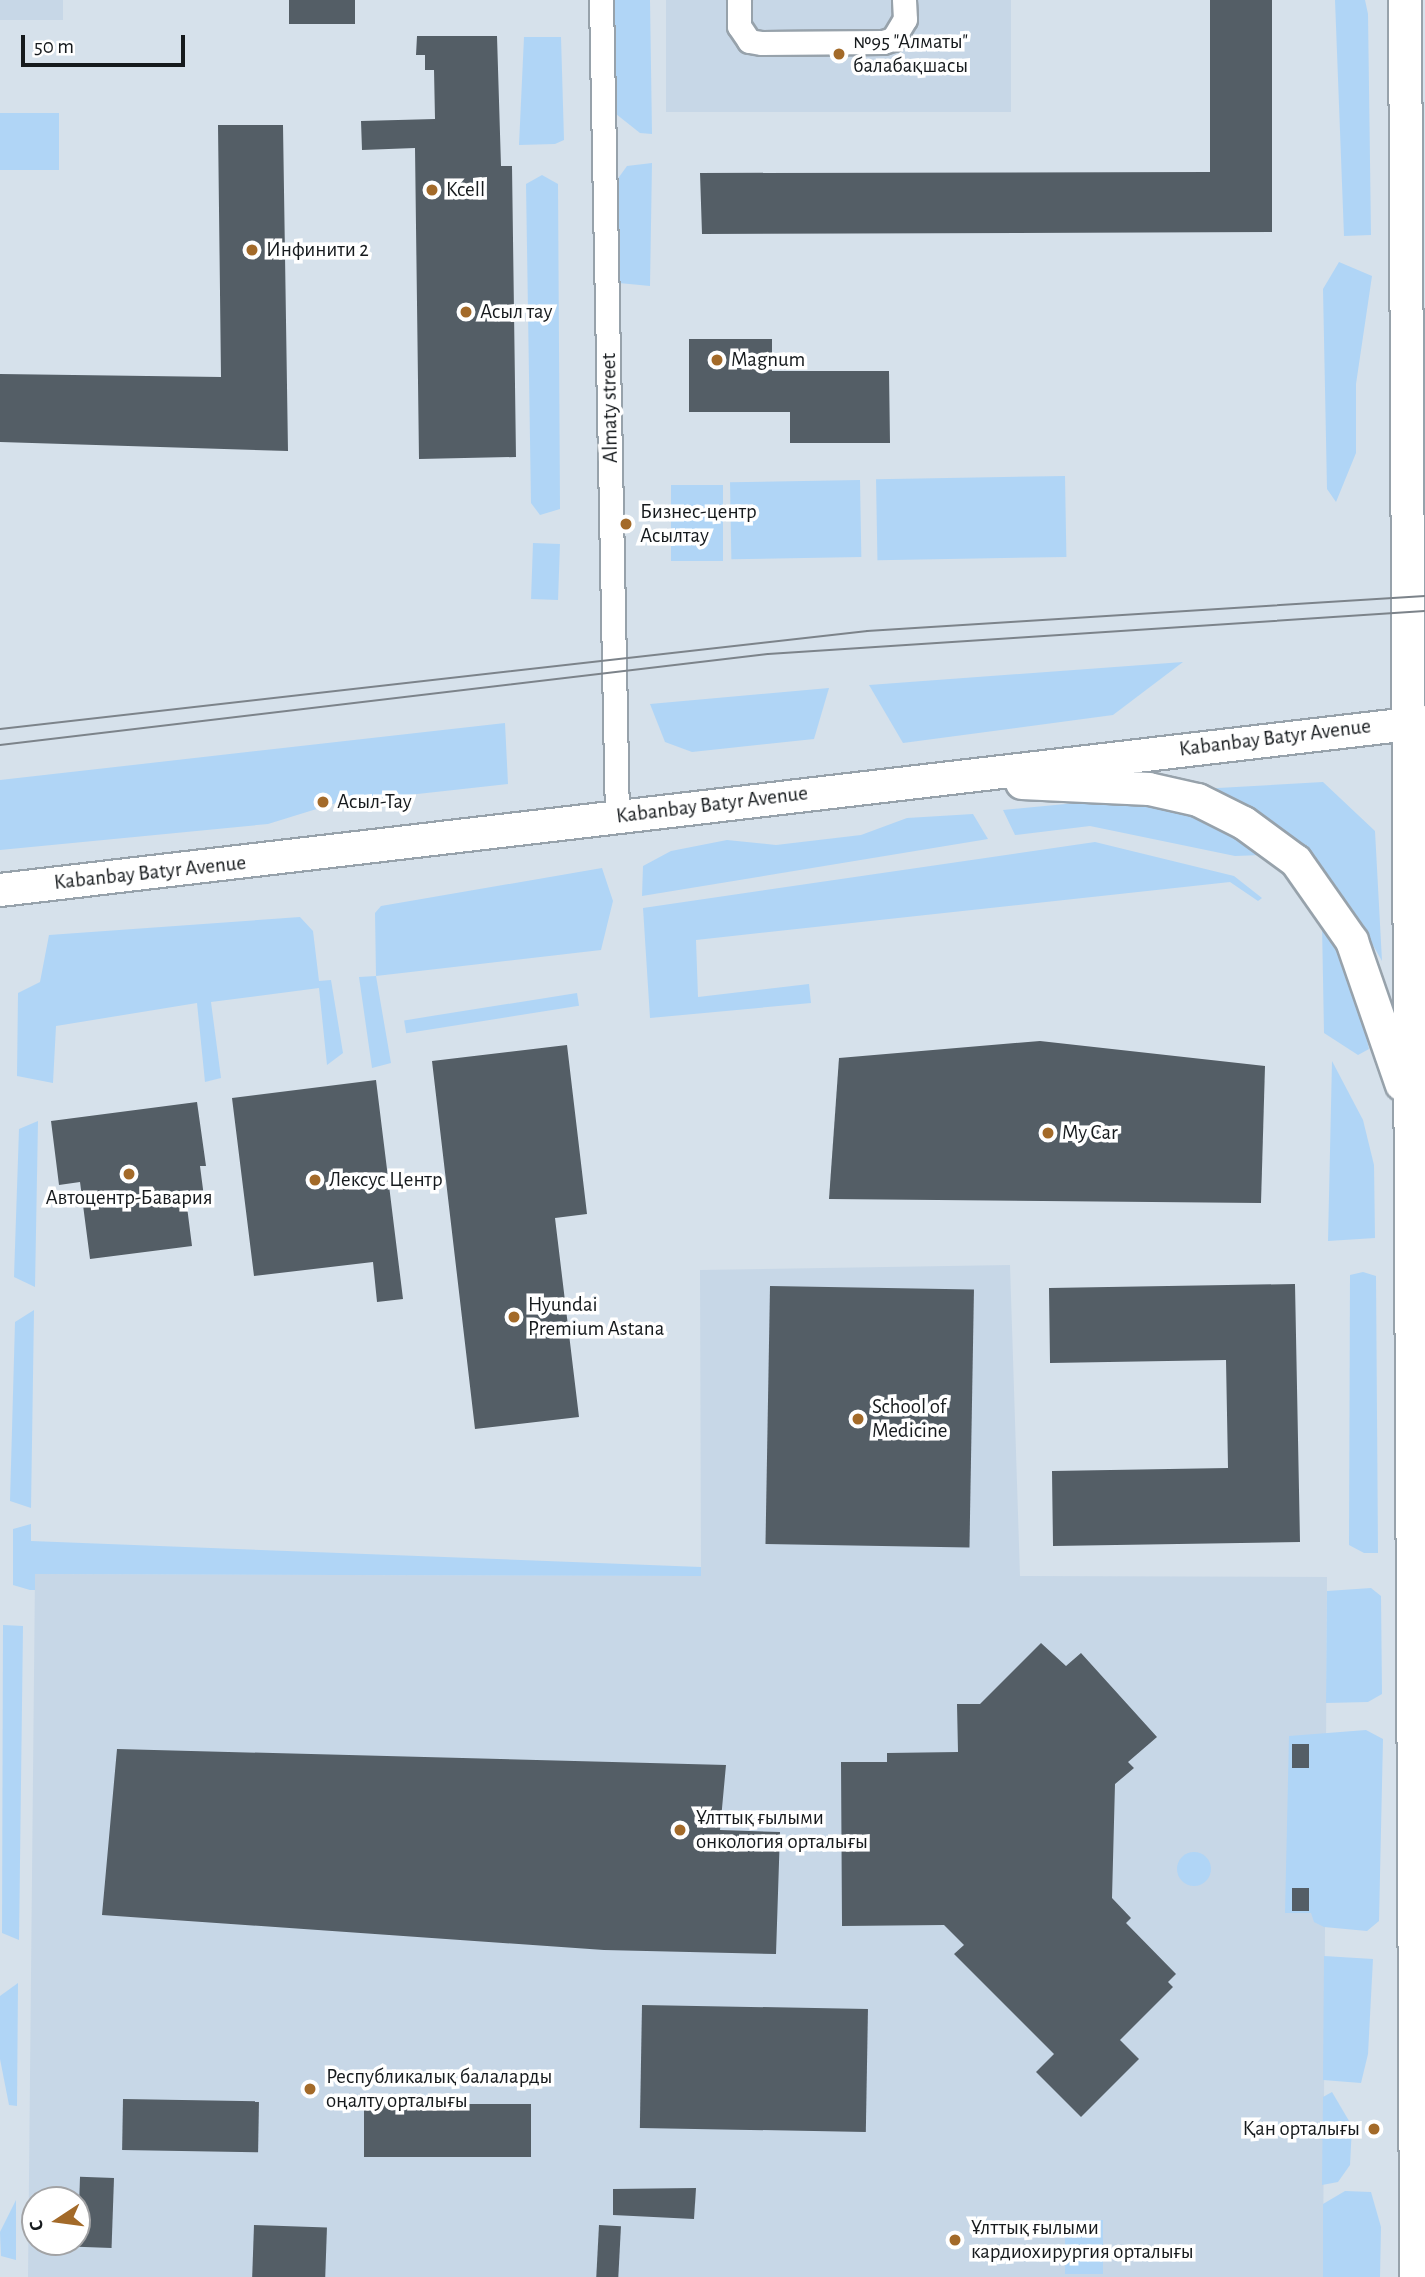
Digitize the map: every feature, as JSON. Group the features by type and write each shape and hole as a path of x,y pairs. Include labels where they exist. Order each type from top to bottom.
{"main road":[{"path":"1405,0 1415,54 1408,457 1417,723 1411,1110 1416,2277"},
{"path":"1408,457 1425,487"},
{"name":"Kabanbay Batyr Avenue","path":"0,890 1417,723"},
{"path":"934,778 1149,789 1198,800 1244,823 1296,861 1352,941 1411,1110"},
{"path":"1411,1110 1425,1075"}],"street":[{"name":"Almaty street","path":"601,0 617,817"},
{"path":"739,0 739,26 750,41 775,43 893,39 905,19 904,0"}],"shaded area":[{"path":"0,0 63,0 63,20 0,20"},
{"path":"614,0 650,0 652,134 640,133 616,114"},
{"name":"№95 \"Алматы\" балабақшасы","path":"666,0 1011,0 1011,112 666,112"},
{"path":"1335,0 1365,0 1368,14 1371,235 1344,236"},
{"path":"524,37 561,37 564,140 555,144 519,145"},
{"path":"0,113 59,113 59,170 0,170"},
{"path":"652,163 650,286 619,283 614,184 627,166"},
{"path":"542,175 558,184 560,509 540,515 531,503 526,184"},
{"path":"1339,262 1372,276 1356,384 1356,453 1336,502 1327,489 1323,289"},
{"path":"1065,476 1066,557 877,560 876,479"},
{"path":"860,480 861,557 731,559 730,482"},
{"path":"671,485 723,485 723,561 671,561"},
{"path":"533,543 560,544 558,600 531,599"},
{"path":"1183,662 1113,715 903,743 869,685"},
{"path":"829,688 814,739 692,752 665,742 650,704"},
{"path":"505,723 508,784 336,803 268,824 0,850 0,780"},
{"path":"1323,782 1375,831 1382,961 1351,907 1307,851 1254,811 1200,789"},
{"path":"1097,801 1177,804 1262,855 1235,856 1090,826 1015,835 1003,810"},
{"path":"973,814 988,839 642,896 643,866 671,851 727,840 776,845 861,835 907,818"},
{"path":"1095,842 1234,876 1262,898 1258,901 1230,882 696,940 698,997 809,984 811,1003 650,1018 643,908"},
{"path":"602,868 613,901 601,950 376,976 375,913 381,906"},
{"path":"300,917 313,931 319,981 331,980 343,1053 327,1065 319,988 211,1002 221,1078 205,1082 197,1003 56,1026 53,1083 17,1076 18,993 40,982 49,935"},
{"path":"1322,924 1354,985 1369,1049 1358,1055 1324,1033"},
{"path":"376,976 391,1063 372,1068 359,977"},
{"path":"577,993 579,1006 406,1033 404,1020"},
{"path":"1332,1061 1363,1120 1374,1165 1375,1238 1328,1241"},
{"path":"38,1121 35,1287 14,1277 19,1129"},
{"name":"Ұлттық ғылыми онкология орталығы","path":"1010,1265 1020,1576 1327,1577 1323,2277 28,2277 28,2256 91,2256 91,2186 29,2186 35,1574 701,1576 700,1270"},
{"path":"1363,1272 1376,1276 1378,1553 1364,1553 1349,1545 1350,1275"},
{"path":"34,1310 31,1508 10,1501 15,1322"},
{"path":"31,1524 31,1541 701,1567 701,1576 35,1574 35,1590 30,1590 13,1585 13,1529"},
{"path":"1371,1588 1381,1596 1382,1694 1368,1702 1326,1703 1327,1591"},
{"path":"3,1625 23,1626 19,1940 2,1933"},
{"path":"1366,1730 1383,1739 1379,1921 1367,1931 1324,1927 1314,1922 1311,1913 1285,1913 1289,1736"},
{"path":"1194,1852 1206,1857 1211,1869 1206,1881 1194,1886 1182,1881 1177,1869 1182,1857"},
{"path":"1324,1956 1373,1959 1368,2054 1361,2083 1323,2080"},
{"path":"18,1983 17,2106 9,2105 0,2059 0,1996"},
{"path":"1332,2092 1352,2126 1350,2165 1338,2182 1322,2185 1323,2097"},
{"path":"1345,2191 1371,2192 1381,2227 1380,2277 1323,2277 1323,2204"},
{"path":"16,2200 16,2260 1,2256 0,2232"},
{"path":"1065,2220 1103,2220 1103,2274 1065,2274"}],"building":[{"path":"289,0 355,0 355,24 289,24"},
{"path":"1210,0 1272,0 1272,232 702,234 700,173 1210,172"},
{"name":"Асыл тау","path":"417,36 497,36 501,166 512,166 516,457 419,459 415,148 362,150 361,121 435,119 434,70 425,70 425,55 416,55"},
{"name":"Инфинити 2","path":"218,125 283,125 288,451 0,442 0,374 221,377"},
{"path":"689,339 772,339 772,371 889,371 890,443 790,443 790,412 689,412"},
{"name":"My Car","path":"1040,1041 1265,1066 1261,1203 829,1199 839,1058"},
{"name":"Hyundai Premium Astana","path":"567,1045 587,1214 555,1218 579,1417 475,1429 432,1061"},
{"name":"Лексус Центр","path":"376,1080 403,1299 377,1302 373,1262 254,1276 232,1098"},
{"name":"Автоцентр-Бавария","path":"197,1102 206,1166 200,1166 204,1197 186,1199 192,1246 90,1259 80,1182 59,1185 51,1121"},
{"path":"1295,1284 1300,1542 1053,1546 1052,1471 1228,1468 1226,1360 1050,1363 1049,1288"},
{"path":"770,1286 974,1290 969,1548 765,1544"},
{"path":"1041,1643 1066,1666 1081,1653 1157,1737 1128,1762 1134,1768 1115,1784 1112,1898 1131,1918 1126,1923 1176,1974 1168,1982 1173,1987 1120,2040 1139,2059 1081,2117 1036,2072 1054,2054 954,1954 964,1945 944,1925 842,1926 841,1762 887,1762 887,1753 958,1752 957,1704 980,1704"},
{"path":"1292,1744 1309,1744 1309,1768 1292,1768"},
{"path":"117,1749 726,1765 720,1830 780,1832 776,1954 604,1950 102,1915"},
{"path":"1292,1888 1309,1888 1309,1911 1292,1911"},
{"path":"642,2005 868,2009 866,2132 640,2128"},
{"path":"123,2099 259,2101 258,2152 122,2150"},
{"path":"364,2104 531,2104 531,2157 364,2157"},
{"path":"80,2177 114,2178 112,2248 91,2247 91,2186 80,2186"},
{"path":"696,2188 694,2219 613,2215 613,2189"},
{"path":"254,2225 327,2228 325,2277 252,2277"},
{"path":"599,2225 621,2226 618,2277 596,2277"}],"tram line":[{"path":"0,729 867,631 1425,596"},
{"path":"0,745 768,654 1425,611"}],"place":[{"name":"№95 \"Алматы\" балабақшасы","path":"839,54"},
{"name":"Kcell","path":"432,190"},
{"name":"Инфинити 2","path":"252,250"},
{"name":"Асыл тау","path":"466,312"},
{"name":"Magnum","path":"717,360"},
{"name":"Бизнес-центр Асылтау","path":"626,524"},
{"name":"Асыл-Тау","path":"323,802"},
{"name":"My Car","path":"1048,1133"},
{"name":"Автоцентр-Бавария","path":"129,1174"},
{"name":"Лексус Центр","path":"315,1180"},
{"name":"Hyundai Premium Astana","path":"514,1317"},
{"name":"School of Medicine","path":"858,1419"},
{"name":"Ұлттық ғылыми онкология орталығы","path":"680,1830"},
{"name":"Республикалық балаларды оңалту орталығы","path":"310,2089"},
{"name":"Қан орталығы","path":"1374,2129"},
{"name":"Ұлттық ғылыми кардиохирургия орталығы","path":"955,2240"}]}
